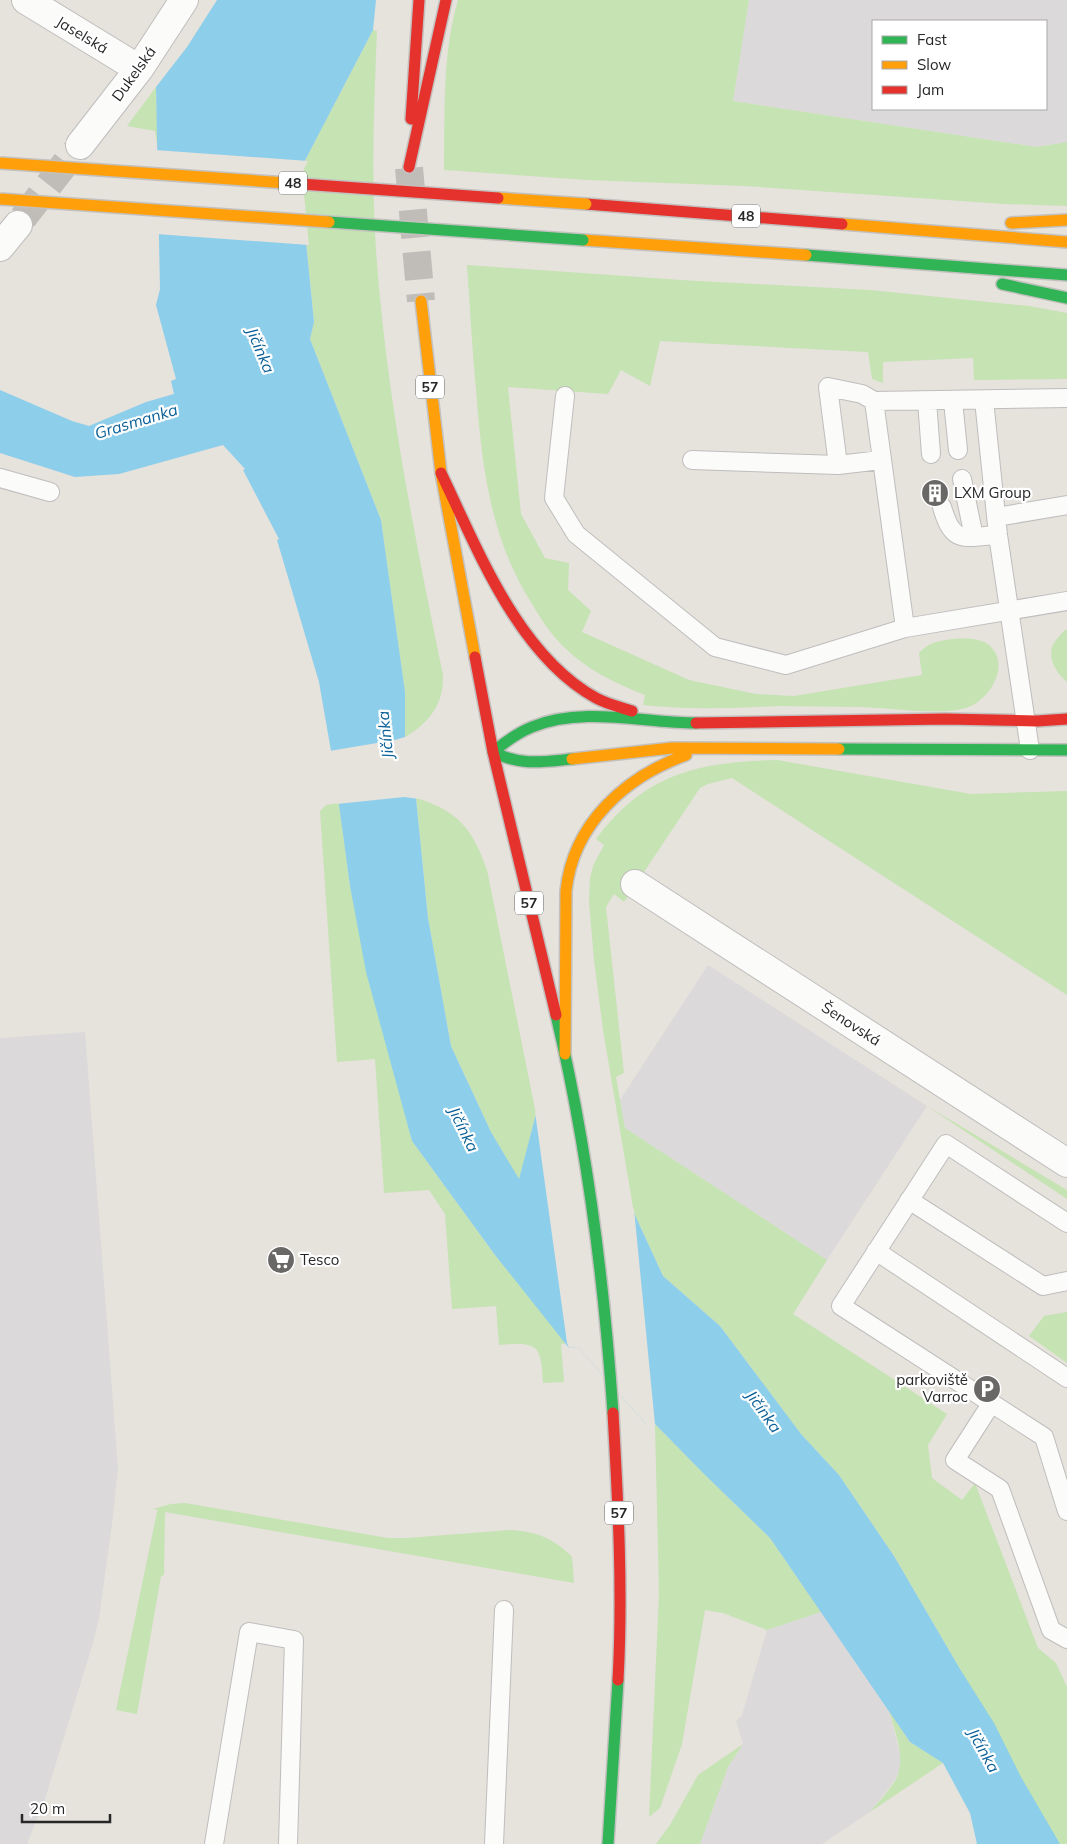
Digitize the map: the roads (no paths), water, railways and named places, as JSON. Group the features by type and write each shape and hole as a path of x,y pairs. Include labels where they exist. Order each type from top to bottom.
{"main road":[{"path":"419,0 409,168 446,0"},
{"name":"48","path":"0,163 586,204 1067,242"},
{"name":"48","path":"0,199 1067,274"},
{"path":"906,228 1067,220"},
{"path":"900,261 1067,298"},
{"name":"57","path":"421,301 431,400 441,473 493,752 565,1054 593,1211 612,1385 619,1514 620,1640 608,1844"},
{"path":"441,473 496,583 525,630 549,662 576,686 593,697 621,709 691,723"},
{"path":"1067,720 1027,722 958,719 691,723 587,717 569,718 525,729 493,752 507,759 530,763 647,749 725,747 1067,750"},
{"path":"565,1054 566,892 570,863 584,833 601,811 629,783 646,772 677,757 725,747"}],"street":[{"name":"Jaselská","path":"26,0 139,69"},
{"name":"Dukelská","path":"80,145 139,69 184,0"},
{"path":"0,247 18,225"},
{"name":"Šenovská","path":"635,884 1067,1164"}],"lane":[{"path":"838,465 828,387 862,394 874,401 1067,398"},
{"path":"565,396 554,498 576,534 716,647 786,665 904,628 1067,601"},
{"path":"984,400 997,526 1030,750"},
{"path":"874,401 880,460 904,628"},
{"path":"927,401 931,454"},
{"path":"953,401 958,450"},
{"path":"692,460 838,465 880,460"},
{"path":"0,478 50,492"},
{"path":"962,478 974,536"},
{"path":"942,507 947,524 952,532 961,537 974,536 997,526 1067,505"},
{"path":"1067,1222 946,1144 841,1306 1044,1437 1067,1511"},
{"path":"909,1200 1043,1286 1067,1281"},
{"path":"876,1252 1067,1378"},
{"path":"992,1404 955,1460 1000,1489 1051,1630 1067,1639"},
{"path":"494,1844 504,1610"},
{"path":"214,1844 249,1632 294,1640 288,1844"}],"water":[{"path":"217,0 376,0 373,30 299,172 314,322 310,339 381,520 405,692 405,737 416,798 428,918 451,1046 491,1132 519,1179 536,1114 577,1163 634,1213 663,1276 720,1326 801,1434 839,1475 894,1556 994,1723 1021,1777 1060,1844 977,1844 970,1813 943,1763 910,1742 770,1538 655,1424 646,1424 578,1347 569,1348 495,1255 412,1141 366,972 350,886 334,768 319,682 277,540 279,539 243,470 245,469 223,445 119,474 75,477 0,453 0,390 72,421 89,426 146,402 174,394 171,381 176,379 156,305 160,289 156,87 187,47"}],"tunnel":[{"path":"23,218 75,151"},
{"path":"409,168 421,301"}],"place":[{"name":"LXM Group","path":"935,493"},
{"name":"Tesco","path":"281,1260"},
{"name":"parkoviště Varroc","path":"987,1389"}],"water label":[{"name":"Jičínka","path":"261,350"},
{"name":"Grasmanka","path":"136,421"},
{"name":"Jičínka","path":"385,735"},
{"name":"Jičínka","path":"464,1129"},
{"name":"Jičínka","path":"764,1411"},
{"name":"Jičínka","path":"984,1750"}]}
